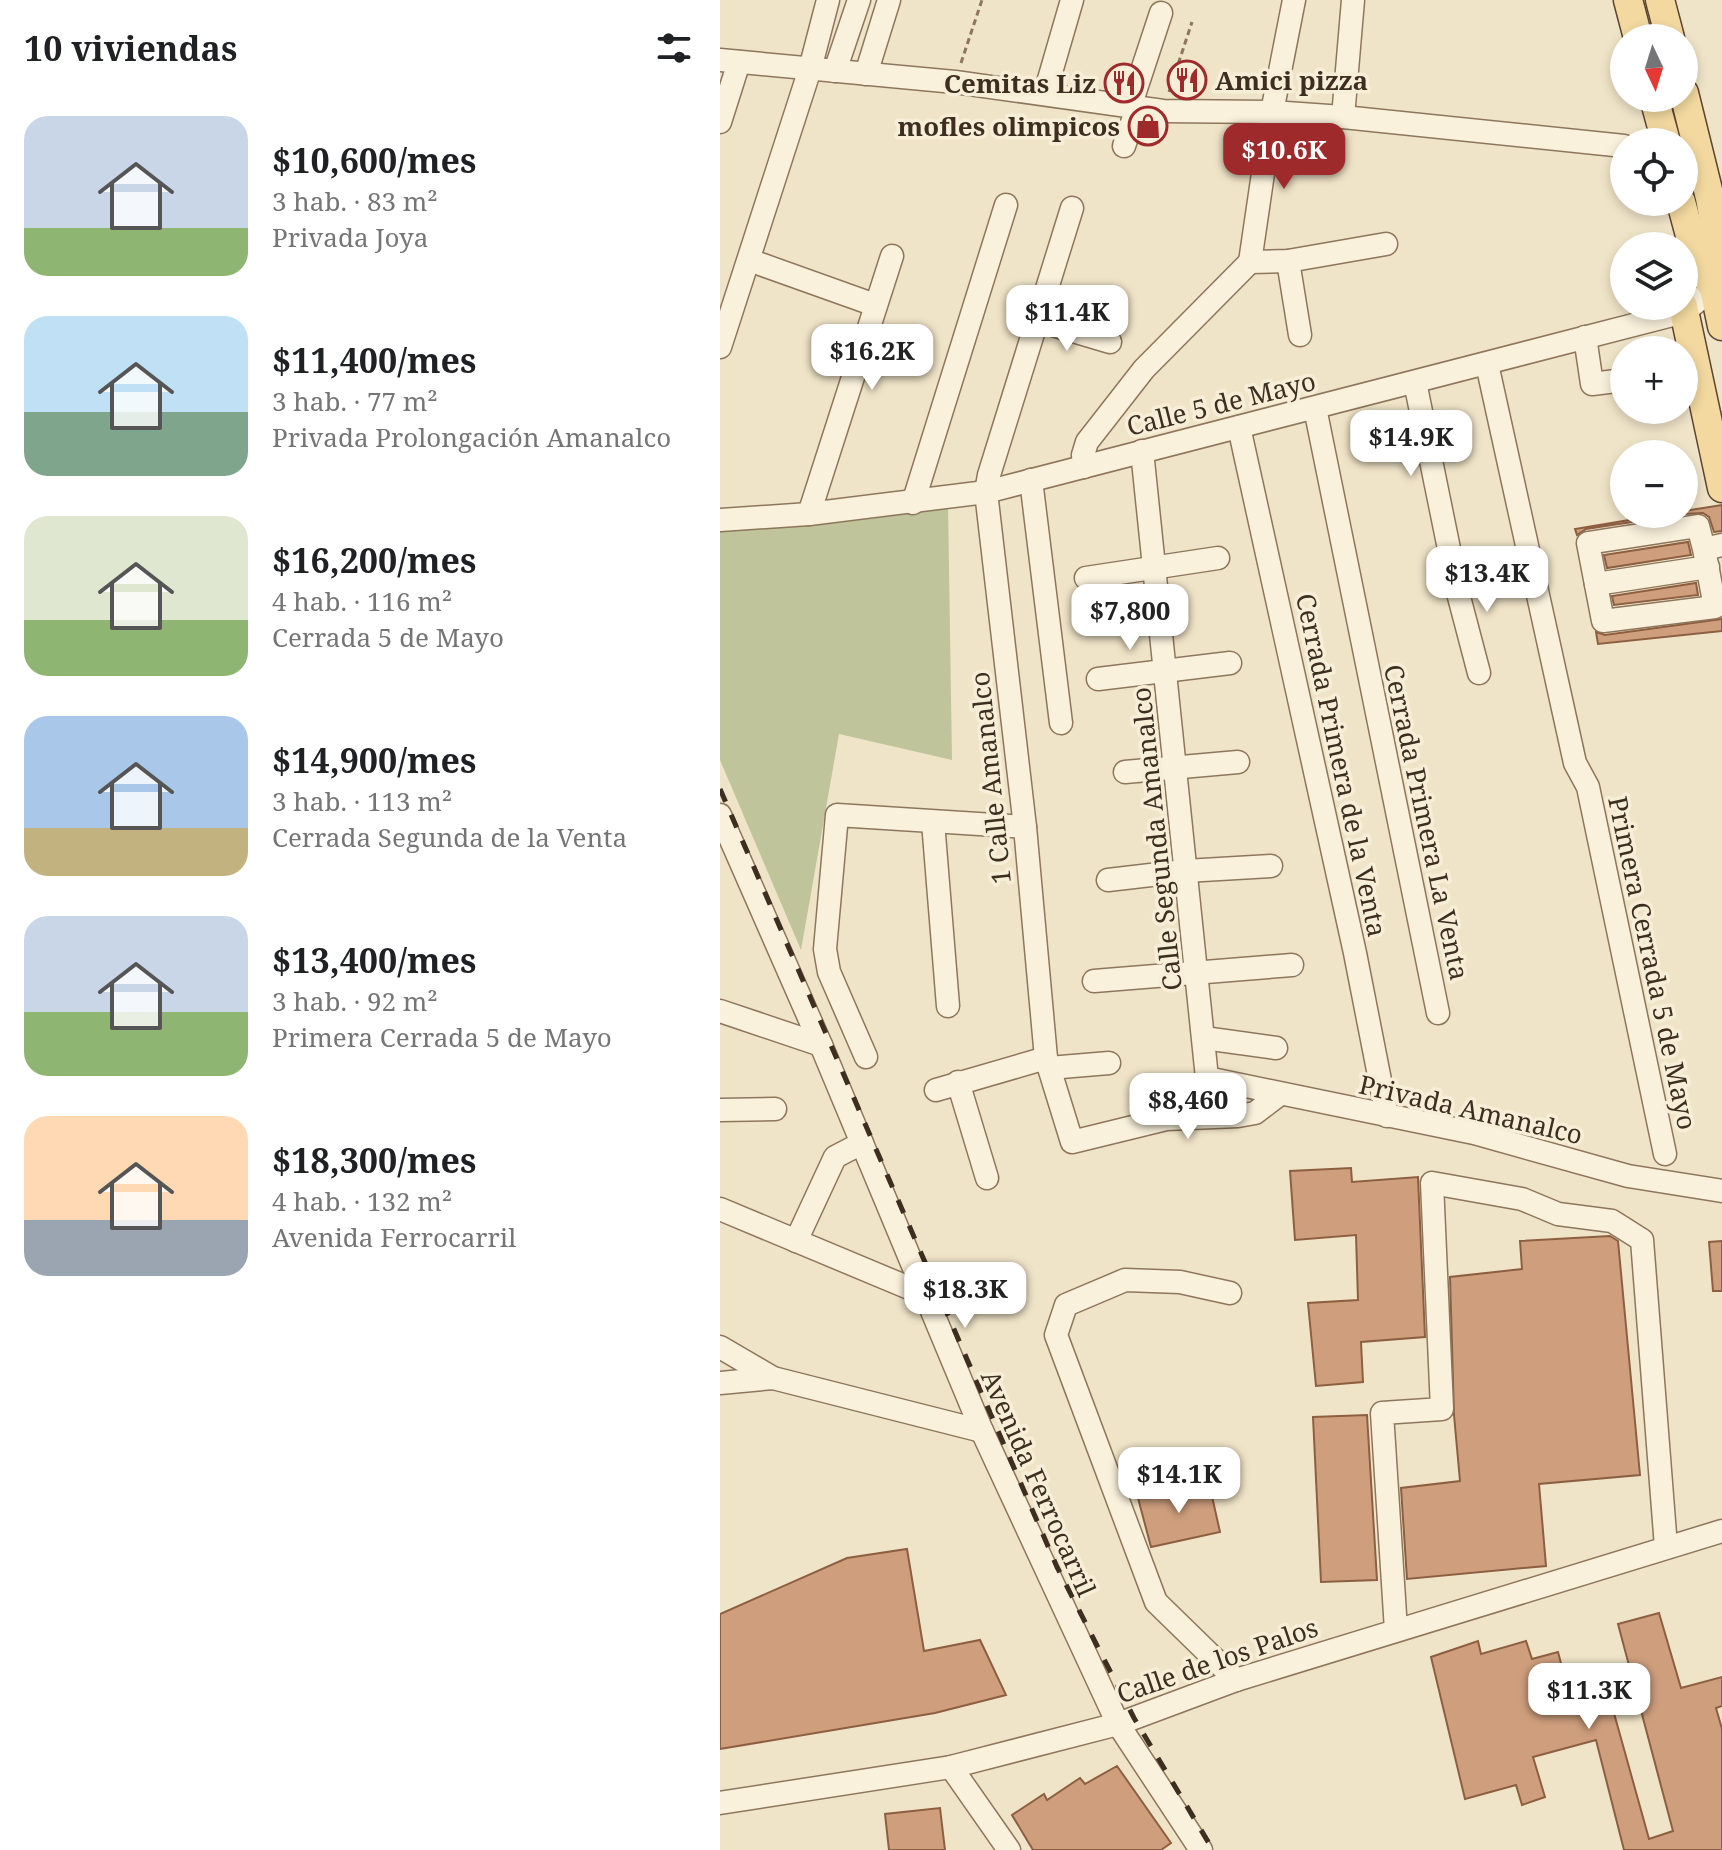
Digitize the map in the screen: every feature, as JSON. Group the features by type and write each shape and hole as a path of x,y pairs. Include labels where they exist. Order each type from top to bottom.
{"main road":[{"path":"1628,0 1634,24"},
{"path":"1660,0 1666,24"},
{"path":"1698,176 1721,259 1718,288 1722,326"},
{"path":"1685,216 1698,265 1718,288"},
{"path":"1686,320 1722,488"}],"street":[{"path":"720,347 810,69 828,0"},
{"path":"835,71 859,0"},
{"path":"866,74 889,0"},
{"path":"1045,93 1072,0"},
{"path":"1084,467 1083,455 1087,442 1144,369 1250,262 1272,112 1294,0"},
{"path":"1343,117 1353,0"},
{"path":"1124,146 1161,13"},
{"path":"720,122 730,61 955,82 1163,111 1272,112 1343,117 1610,145"},
{"path":"913,503 1006,205"},
{"path":"986,492 1072,208"},
{"path":"1250,262 1288,261 1386,244"},
{"path":"809,514 892,256"},
{"path":"749,260 875,305"},
{"path":"1288,261 1300,335"},
{"name":"Calle 5 de Mayo","path":"1698,300 1718,288"},
{"path":"1036,320 1110,342"},
{"name":"Calle 5 de Mayo","path":"720,520 809,514 986,492 1487,364 1645,320"},
{"path":"1585,337 1592,384 1610,382"},
{"name":"Primera Cerrada 5 de Mayo","path":"1487,364 1575,763 1588,787 1665,1154"},
{"path":"1415,382 1461,606 1479,673"},
{"name":"Cerrada Primera La Venta","path":"1315,408 1438,1013"},
{"name":"Cerrada Primera de la Venta","path":"1239,427 1355,953 1387,1116"},
{"name":"Calle Segunda Amanalco","path":"1142,451 1207,1078"},
{"path":"1031,480 1061,723"},
{"name":"1 Calle Amanalco","path":"986,492 1025,827 1047,1063 1072,1142 1166,1119 1255,1113 1280,1094"},
{"path":"1698,526 1711,554 1715,607 1603,621 1588,543 1698,526"},
{"path":"1596,584 1711,554"},
{"path":"1086,578 1218,558"},
{"path":"1098,679 1230,663"},
{"path":"1125,772 1238,762"},
{"name":"Avenida Ferrocarril","path":"720,815 821,1045 982,1431 1118,1724 1201,1850"},
{"path":"866,1057 829,972 825,949 837,815 1025,827"},
{"path":"933,822 948,1006"},
{"path":"1108,880 1271,866"},
{"path":"1094,981 1292,965"},
{"path":"720,1011 821,1045"},
{"path":"1204,1038 1276,1048"},
{"path":"936,1090 958,1082 1047,1063 1109,1063"},
{"name":"Privada Amanalco","path":"1207,1078 1474,1133 1628,1176 1722,1191"},
{"path":"958,1082 987,1178"},
{"path":"720,1110 775,1109"},
{"path":"796,1241 835,1157 862,1143"},
{"path":"1396,1630 1382,1413 1442,1409 1432,1183 1522,1199 1558,1214 1612,1221 1642,1240 1666,1547"},
{"path":"720,1209 926,1295"},
{"path":"1230,1293 1180,1282 1125,1280 1066,1305 1056,1335 1156,1602 1236,1680"},
{"path":"720,1347 773,1378 982,1431"},
{"path":"720,1383 773,1378"},
{"name":"Calle de los Palos","path":"720,1803 951,1767 1118,1724 1236,1680 1722,1531"},
{"path":"951,1767 1009,1850"}],"path":[{"path":"955,82 982,0"},
{"path":"1163,111 1192,22"}],"green space":[{"path":"948,504 952,760 839,734 801,950 720,760 720,530"}],"building":[{"path":"1722,505 1722,531 1714,532 1709,517 1698,513 1698,509"},
{"path":"1610,523 1586,529 1577,535 1575,529"},
{"path":"1688,542 1691,555 1607,568 1604,555"},
{"path":"1696,583 1698,595 1614,605 1612,596"},
{"path":"1722,619 1722,631 1598,644 1596,632 1605,635"},
{"path":"1351,1168 1352,1182 1418,1177 1425,1337 1361,1342 1363,1382 1316,1386 1308,1303 1358,1300 1356,1235 1295,1240 1290,1171"},
{"path":"1610,1236 1618,1241 1640,1475 1539,1484 1546,1566 1407,1579 1401,1488 1460,1481 1454,1415 1450,1277 1522,1269 1520,1241"},
{"path":"1722,1241 1722,1291 1713,1291 1709,1242"},
{"path":"1367,1415 1377,1580 1321,1582 1313,1417"},
{"path":"1209,1483 1220,1532 1151,1547 1138,1498"},
{"path":"907,1549 924,1651 980,1640 1006,1695 935,1713 720,1749 720,1614 847,1558"},
{"path":"1659,1613 1681,1688 1722,1677 1722,1706 1716,1708 1722,1729 1722,1850 1624,1850 1596,1740 1533,1757 1545,1797 1522,1805 1516,1785 1465,1799 1431,1657 1478,1641 1481,1654 1526,1641 1532,1659 1558,1652 1571,1701 1607,1688 1649,1839 1673,1831 1618,1624"},
{"path":"1117,1766 1171,1843 1161,1850 1033,1850 1012,1815 1044,1794 1047,1800 1080,1778 1085,1784"},
{"path":"940,1808 945,1850 889,1850 885,1814"}],"railway":[{"path":"720,789 1057,1567 1134,1718 1213,1850"}],"place":[{"name":"Amici pizza","path":"1187,80"},
{"name":"Cemitas Liz","path":"1124,83"},
{"name":"mofles olimpicos","path":"1148,126"}]}
